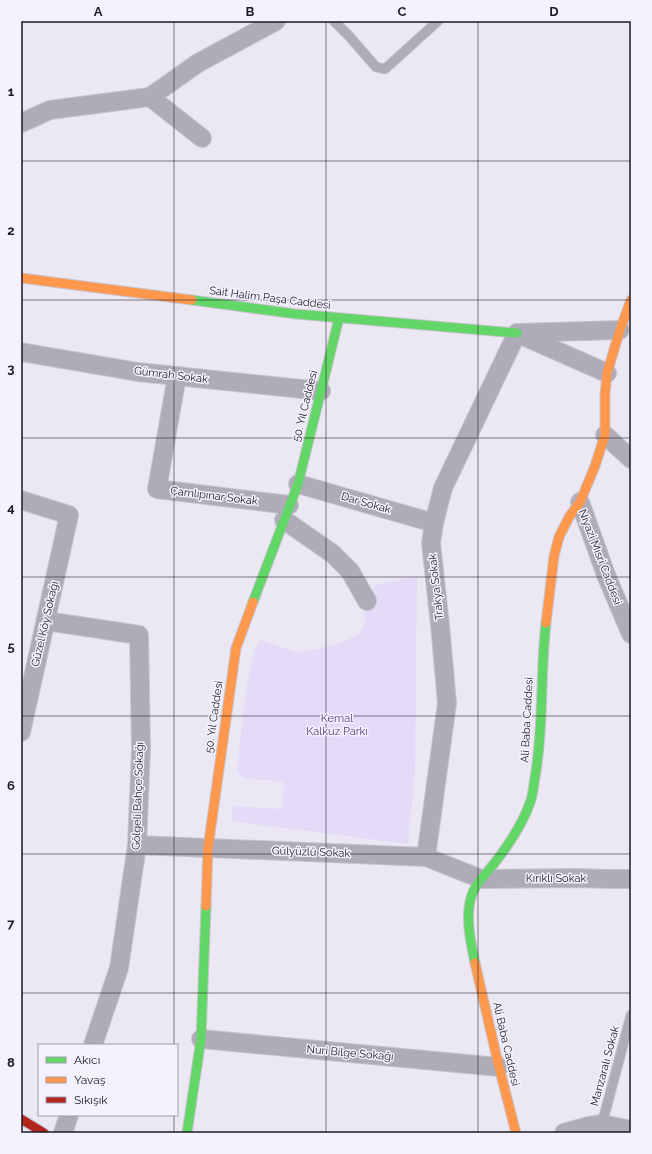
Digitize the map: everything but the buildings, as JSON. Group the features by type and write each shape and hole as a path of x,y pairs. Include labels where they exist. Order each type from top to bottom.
{"street":[{"path":"21,123 50,110 150,97 198,63 276,21"},
{"path":"150,97 202,138"},
{"name":"Sait Halim Paşa Caddesi","path":"21,278 296,314 517,334"},
{"name":"Ali Baba Caddesi","path":"516,1133 473,954 469,925 469,906 471,896 481,879 493,865 520,826 531,800 539,754 543,647 554,556 559,537 569,517 580,502 595,466 605,435 605,395 608,373 620,330 631,300"},
{"name":"50. Yıl Caddesi","path":"187,1133 201,1039 208,848 236,648 298,484 339,318"},
{"path":"517,334 620,330"},
{"path":"517,334 608,373"},
{"name":"Trakya Sokak","path":"426,857 447,703 431,543 434,523 443,488 517,334"},
{"name":"Gümrah Sokak","path":"21,352 138,372 321,391"},
{"name":"Çamlıpınar Sokak","path":"177,376 157,489 286,513"},
{"path":"605,435 631,460"},
{"name":"Dar Sokak","path":"298,484 434,523"},
{"name":"Güzel Köy Sokağı","path":"21,500 69,515 21,732"},
{"name":"Niyazi Mısri Caddesi","path":"580,502 606,574 631,634"},
{"path":"286,513 350,571 367,601"},
{"name":"Gölgeli Bahçe Sokağı","path":"46,620 139,635 141,749 137,845 119,968 93,1044"},
{"name":"Gülyüzlü Sokak","path":"137,845 426,857 481,879"},
{"name":"Kırıklı Sokak","path":"481,879 631,879"},
{"name":"Nuri Bilge Sokağı","path":"201,1039 499,1067"},
{"path":"63,1133 69,1116"},
{"path":"21,1119 44,1133"},
{"path":"564,1133 602,1124 631,1130"}],"lane":[{"path":"334,21 376,67 385,69 438,21"},
{"name":"Manzaralı Sokak","path":"602,1124 631,1015"}],"green space":[{"name":"Kemal Kalkuz Parkı","path":"417,576 415,772 408,844 231,821 233,806 282,809 284,782 245,778 241,776 237,770 245,696 255,648 261,640 296,652 318,649 342,642 359,634 365,624 363,603 375,585"}],"traffic: fast":[{"path":"192,300 296,314 517,333"},
{"path":"253,602 298,484 339,318"},
{"path":"475,963 470,939 469,922 469,905 472,893 477,884 499,858 510,842 524,818 531,800 540,739 546,623"},
{"path":"187,1133 201,1039 206,906"}],"traffic: slow":[{"path":"21,278 192,300"},
{"path":"546,623 554,556 559,537 569,517 580,502 595,466 605,435 605,395 607,373 631,300"},
{"path":"206,906 208,848 236,648 253,602"},
{"path":"475,963 516,1133"}],"traffic: jam":[{"path":"21,1119 44,1133"}]}
